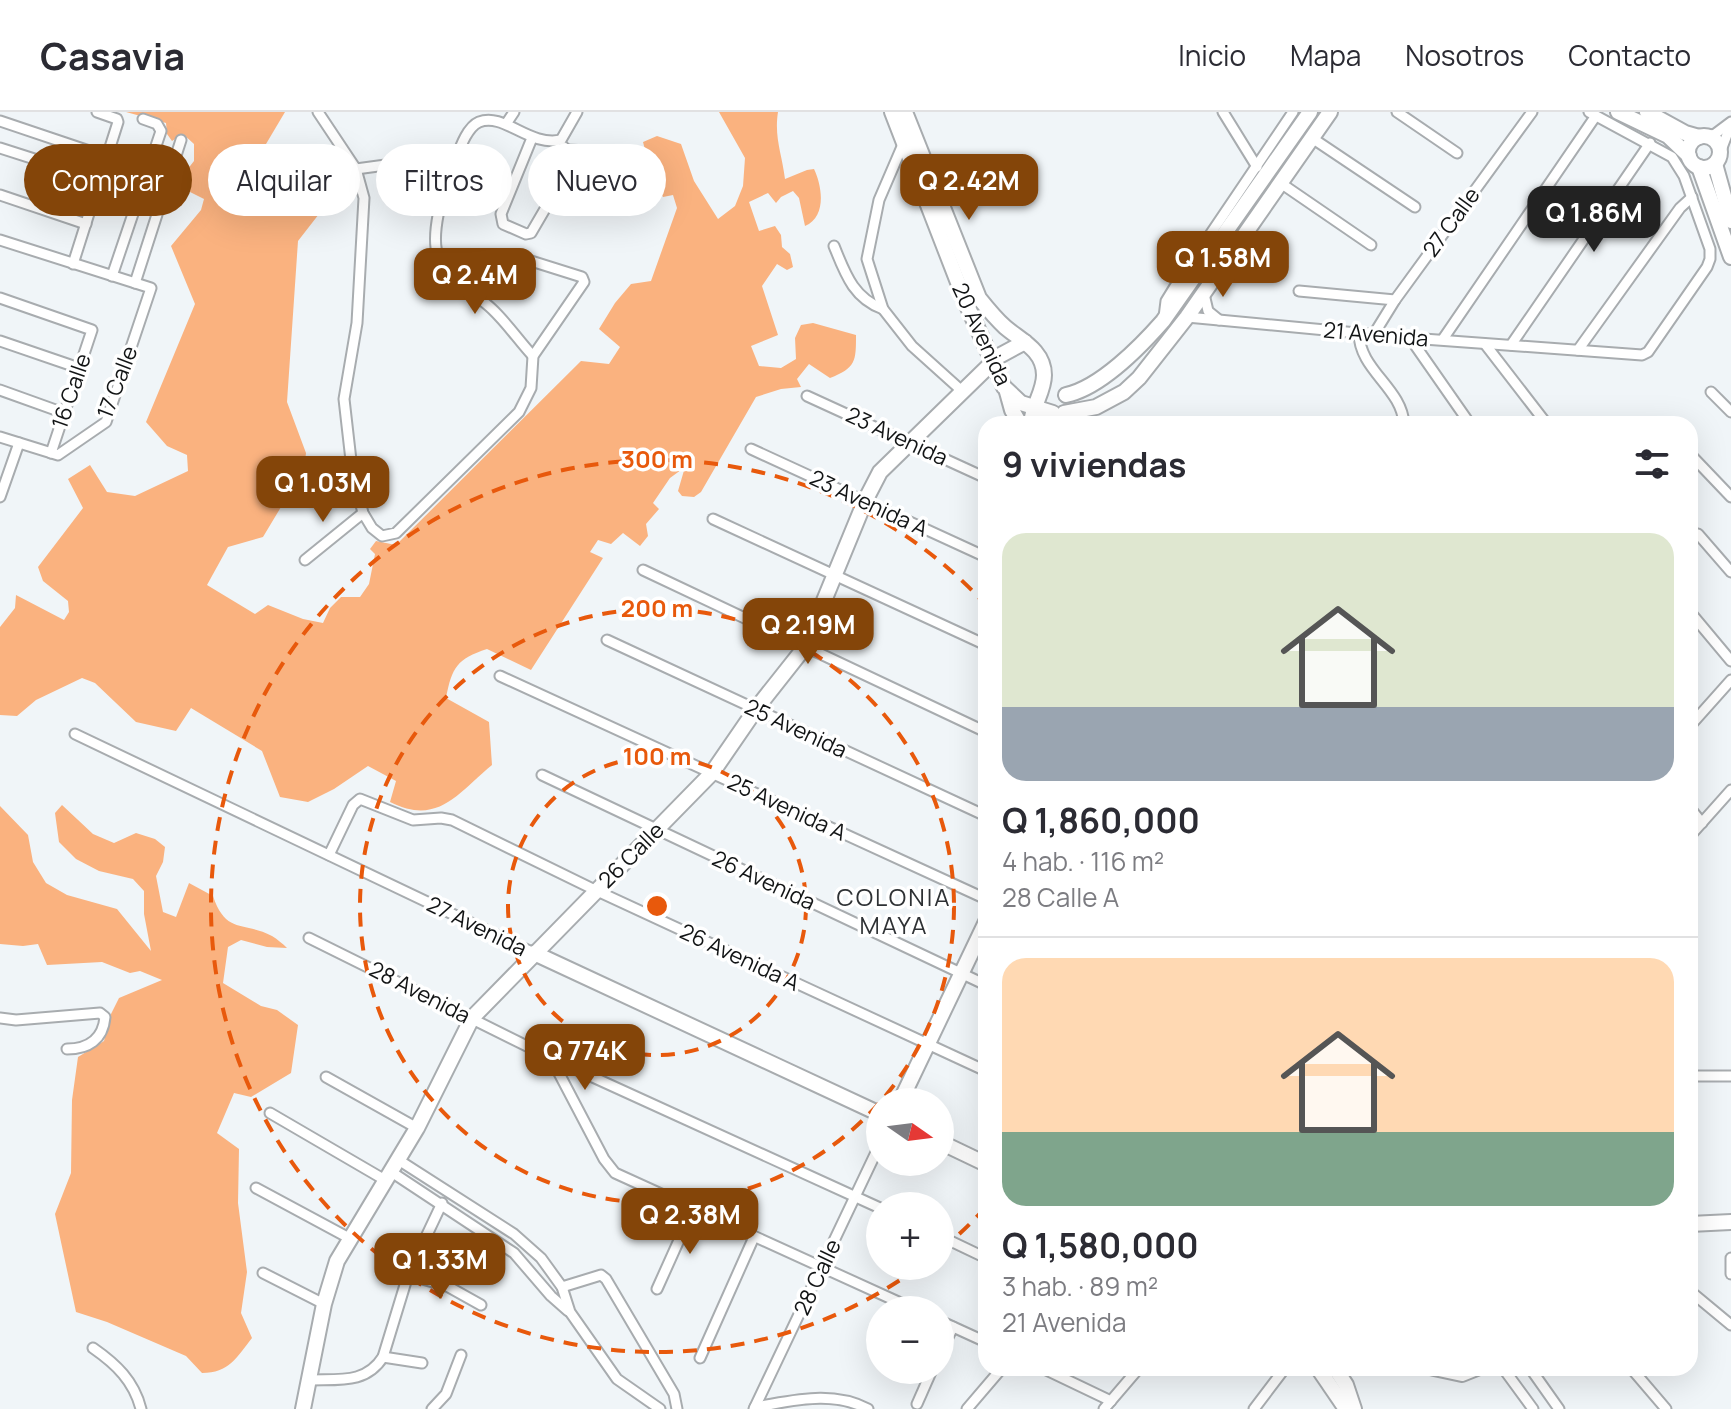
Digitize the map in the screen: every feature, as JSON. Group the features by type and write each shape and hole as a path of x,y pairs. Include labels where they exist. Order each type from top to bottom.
{"street":[{"path":"97,112 117,119 111,144"},
{"path":"318,112 339,144"},
{"path":"506,124 514,112"},
{"path":"561,140 577,112"},
{"name":"20 Avenida","path":"892,112 992,363 1007,392 1015,400 1033,408 1044,375 1038,356 996,319 979,298 905,112"},
{"path":"1223,112 1257,167"},
{"path":"1163,321 1170,295 1294,112"},
{"path":"1044,375 1060,394 1078,392 1123,360 1163,321 1310,112"},
{"path":"1032,416 1033,408 1058,413 1086,410 1124,392 1139,378 1204,294 1330,112"},
{"path":"1397,112 1457,153"},
{"name":"27 Calle","path":"1374,334 1395,300 1532,112"},
{"path":"1618,112 1668,136 1694,161 1707,168 1721,157 1731,123"},
{"path":"1647,112 1685,133 1703,136 1718,144 1731,221"},
{"path":"1443,339 1592,114 1672,157 1692,197 1680,208 1578,350"},
{"path":"112,276 161,131 157,124 143,119"},
{"path":"464,144 471,128 479,122 491,120 532,138 549,142 561,140"},
{"path":"0,121 68,144"},
{"path":"1731,123 1715,134 1703,136 1690,144 1731,257"},
{"path":"530,144 532,138"},
{"path":"1312,138 1415,207"},
{"path":"0,240 135,283 181,140"},
{"path":"561,140 563,144"},
{"path":"904,142 879,200 867,259 883,309 912,346 962,391"},
{"path":"1511,345 1650,143"},
{"path":"0,148 24,156"},
{"path":"528,148 501,214 501,222 526,234 531,233 541,216"},
{"path":"360,184 364,213 357,323 344,399 352,469 363,513 372,528 382,536 396,533 519,412 531,388 533,356 584,278 528,260"},
{"path":"1282,184 1371,245"},
{"path":"0,195 86,224"},
{"name":"21 Avenida","path":"1187,317 1637,356 1648,352 1707,267 1710,249 1692,197"},
{"path":"73,264 89,216"},
{"path":"439,216 436,229 439,259 495,311 533,356"},
{"path":"834,246 849,282 869,304 883,309"},
{"name":"17 Calle","path":"54,454 106,422 151,288 135,283"},
{"path":"1299,291 1395,300"},
{"path":"1204,294 1208,311 1219,320"},
{"name":"16 Calle","path":"0,298 92,330 64,413 54,454"},
{"path":"1359,333 1363,353 1399,403 1402,416"},
{"path":"1410,338 1464,416"},
{"path":"0,341 79,368"},
{"name":"26 Calle","path":"303,1409 324,1304 337,1261 417,1128 472,1018 712,773 756,709 805,647 880,472 992,363 1007,350 1025,342"},
{"path":"1485,344 1541,416"},
{"path":"1123,360 1139,378"},
{"path":"1099,378 1110,399"},
{"path":"0,390 64,413"},
{"path":"1007,392 1015,416"},
{"path":"1711,392 1731,412"},
{"name":"23 Avenida","path":"807,396 978,474"},
{"path":"0,437 54,454"},
{"path":"0,497 19,443"},
{"name":"23 Avenida A","path":"751,449 978,553"},
{"path":"1698,462 1731,497"},
{"path":"305,560 363,513"},
{"path":"713,519 978,641"},
{"path":"1698,534 1731,572"},
{"path":"643,570 978,728"},
{"path":"1698,622 1731,661"},
{"name":"25 Avenida","path":"607,640 978,812"},
{"name":"25 Avenida A","path":"500,676 978,895"},
{"path":"1698,714 1731,680"},
{"name":"27 Avenida","path":"75,734 866,1107"},
{"name":"26 Avenida","path":"542,775 978,981"},
{"path":"1698,827 1731,790"},
{"name":"26 Avenida A","path":"329,855 353,805 360,799 413,820 452,820 595,890 978,1067"},
{"path":"1698,818 1702,823"},
{"name":"28 Avenida","path":"309,938 551,1058 866,1201"},
{"path":"907,1088 978,939"},
{"path":"0,1018 16,1020 100,1013 105,1017 99,1037 83,1049 67,1049"},
{"path":"551,1058 604,1159 615,1173 885,1296"},
{"path":"1698,1076 1731,1076"},
{"path":"326,1077 417,1128"},
{"path":"270,1113 391,1170 514,1234 541,1258 562,1287 570,1312"},
{"path":"954,1149 978,1160"},
{"path":"391,1170 514,1253 551,1296 570,1312 617,1379 660,1409"},
{"name":"28 Calle","path":"754,1408 866,1173"},
{"path":"256,1188 349,1238"},
{"path":"310,1380 363,1376 376,1368 383,1357 408,1275 442,1203"},
{"path":"657,1289 693,1209"},
{"path":"1698,1224 1731,1222"},
{"path":"700,1358 754,1237"},
{"path":"954,1243 978,1254"},
{"path":"1731,1258 1731,1274"},
{"path":"263,1273 324,1304"},
{"path":"408,1275 447,1286 481,1305"},
{"path":"562,1287 601,1275 606,1279 677,1405"},
{"path":"1698,1298 1731,1325"},
{"path":"954,1327 978,1338"},
{"path":"93,1348 125,1376 141,1409"},
{"path":"432,1409 446,1394 461,1355"},
{"path":"383,1357 422,1363"},
{"path":"967,1409 995,1376"},
{"path":"1056,1376 1107,1405 1132,1376"},
{"path":"1254,1409 1279,1376"},
{"path":"1323,1376 1346,1409"},
{"path":"1340,1376 1354,1409"},
{"path":"1509,1376 1533,1409"},
{"path":"1536,1376 1559,1409"},
{"path":"1638,1376 1666,1409"},
{"path":"917,1404 926,1384"},
{"path":"754,1408 816,1396 868,1409"}],"shaded area":[{"path":"126,112 285,112 266,144 208,144 208,216 317,216 298,241 287,402 306,453 305,461 289,482 281,507 263,537 228,547 207,585 255,614 268,605 303,619 323,623 330,608 341,597 360,597 369,584 375,554 370,549 376,541 396,545 581,361 609,364 620,347 599,329 631,284 651,281 677,208 673,195 666,196 666,144 643,142 657,136 681,144 694,181 718,219 735,206 743,186 745,158 719,112 778,112 778,138 785,179 814,169 821,201 817,216 805,226 799,198 793,191 776,203 768,193 749,202 759,231 775,226 781,235 782,247 790,254 793,267 787,270 777,264 762,286 778,335 751,346 759,366 781,368 796,359 795,338 801,325 813,323 856,335 853,362 845,371 830,378 809,364 797,379 801,387 756,397 701,492 694,497 682,496 678,491 685,467 670,478 653,503 659,509 646,524 648,536 640,546 623,533 611,544 598,540 590,552 603,558 531,670 487,649 462,661 454,672 446,698 489,722 492,765 457,796 434,808 421,810 390,802 396,781 368,766 308,802 280,797 262,751 191,708 176,731 136,722 95,683 82,678 36,700 17,716 0,715 0,627 15,608 16,595 64,620 69,612 68,601 43,581 38,567 83,508 68,479 90,465 107,492 135,496 188,471 187,455 167,446 146,422 195,304 171,246 201,210 204,199 192,193 194,144 183,134 172,141 167,134 166,123"},
{"path":"62,805 93,834 114,843 136,833 155,839 165,847 163,862 156,876 163,912 176,917 189,883 213,896 230,922 272,936 287,948 267,947 241,940 228,947 223,983 261,1006 277,1010 298,1025 291,1073 251,1097 234,1093 217,1133 239,1149 238,1203 247,1272 241,1313 252,1338 232,1363 219,1370 202,1373 186,1356 76,1312 55,1214 71,1173 72,1100 78,1057 104,1041 119,998 162,980 140,971 130,973 102,962 47,965 38,944 0,944 0,806 28,835 33,862 46,883 67,895 117,909 151,951 144,914 144,891 133,879 99,871 76,859 59,842 55,813"}],"district":[{"name":"COLONIA MAYA","path":"894,910"}]}
